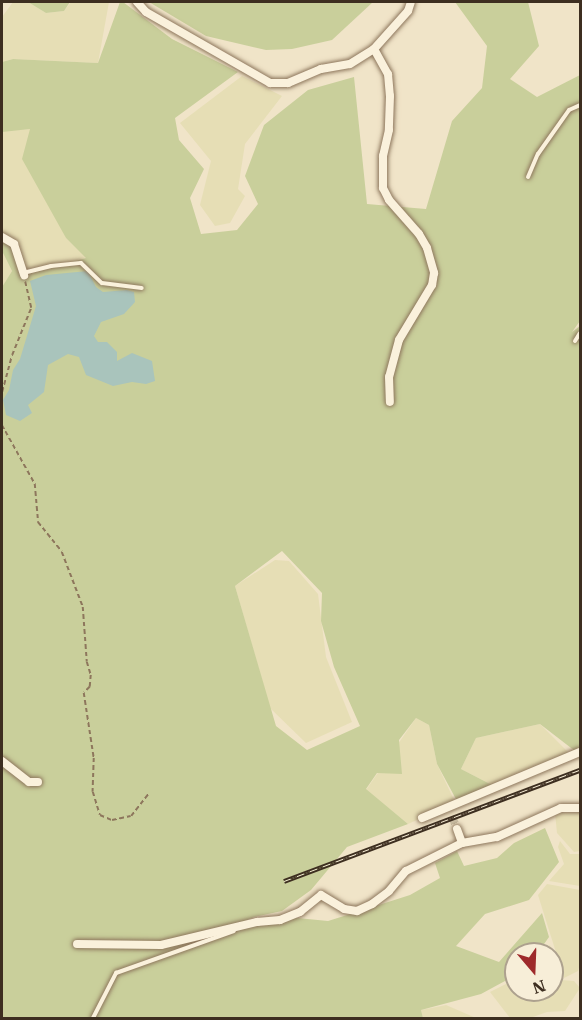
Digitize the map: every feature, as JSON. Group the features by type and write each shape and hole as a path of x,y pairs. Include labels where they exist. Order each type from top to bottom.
{"street":[{"path":"136,2 156,18 270,83 288,83 321,69 350,64 374,49 408,11 411,2"},
{"path":"374,49 388,74 390,96 389,130 383,156 383,188 389,200 419,234 427,248 434,273 432,285 399,340 389,377 390,402"},
{"path":"2,237 14,244 23,274"},
{"path":"422,818 451,812 580,752"},
{"path":"2,761 29,782 38,782"},
{"path":"77,944 161,945 287,917 300,912 321,896 344,909 357,910 372,904 389,891 406,871 462,843 497,837 561,808 580,808"},
{"path":"457,829 462,843"}],"lane":[{"path":"528,177 538,154 569,110 580,105"},
{"path":"23,274 51,266 81,263 102,283 142,288"},
{"path":"574,341 580,333"},
{"path":"93,1018 116,974 257,922"}],"path":[{"path":"2,392 12,355 30,308 23,274"},
{"path":"2,425 35,484 38,522 62,552 83,607 87,662 91,675 90,687 84,693 94,758 93,792 100,815 112,820 131,816 149,792"}],"shaded area":[{"path":"13,2 28,2 46,13 64,11 71,2 109,2 98,63 13,59 2,62 2,17"},
{"path":"242,76 282,96 245,144 238,189 245,196 230,223 215,226 200,205 211,161 180,123"},
{"path":"31,129 66,238 87,258 24,275 2,237 2,130"},
{"path":"2,251 12,271 2,287"},
{"path":"275,560 289,561 318,594 326,657 352,722 306,743 270,708 235,586"},
{"path":"416,718 429,725 437,764 455,802 408,824 366,790"},
{"path":"540,724 572,756 492,785 461,769 476,738"},
{"path":"580,812 580,851 574,852 557,833 555,813"},
{"path":"560,841 570,854 580,854 580,886 549,881 564,864 558,847"},
{"path":"547,884 580,890 580,964 578,971 564,978 564,942 553,942 538,895"},
{"path":"564,980 574,981 580,988 565,1011 547,1012 530,1018 510,1018 490,992 504,985 504,1002 564,1002"},
{"path":"446,1005 476,1018 423,1018 421,1010"}],"green space":[{"path":"28,2 70,2 64,11 46,13"},
{"path":"120,2 123,2 172,39 238,72 175,118 179,140 204,169 190,198 201,234 237,230 258,204 245,176 264,125 308,90 354,77 367,204 426,209 452,121 482,88 487,46 455,2 528,2 539,46 510,79 537,97 580,75 580,321 572,332 580,326 580,749 575,751 540,724 476,738 461,769 492,785 457,801 437,764 429,725 416,718 399,740 402,774 377,773 366,789 408,824 347,847 311,890 282,911 254,917 202,940 287,917 328,921 410,895 440,878 435,863 457,851 464,866 497,858 514,843 545,828 559,862 529,900 485,914 456,946 499,962 504,956 504,982 481,994 421,1010 423,1018 2,1018 2,287 12,271 2,251 2,236 12,243 24,275 86,258 66,238 22,159 30,129 2,132 2,62 13,59 98,63","holes":["282,551 322,593 321,621 334,667 360,726 307,750 276,726 235,586"]},
{"path":"149,2 373,2 332,40 292,49 266,50 206,36"},
{"path":"542,913 549,937 545,942 517,942"}],"water":[{"path":"88,271 96,287 103,292 127,290 134,292 135,302 124,314 101,322 94,336 98,342 107,342 117,352 117,361 132,353 152,361 155,381 146,384 132,382 113,386 86,375 79,357 68,354 48,365 44,392 28,405 32,413 20,421 6,415 3,400 9,390 13,370 20,359 36,306 30,281 46,275"}],"tunnel":[{"path":"452,816 457,829"}],"railway":[{"path":"284,881 580,770"}]}
